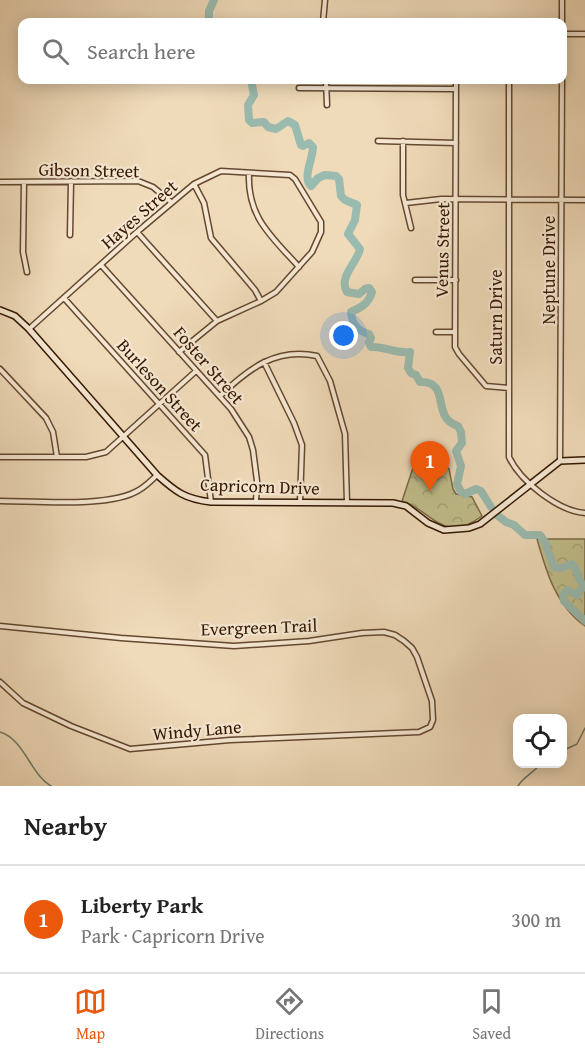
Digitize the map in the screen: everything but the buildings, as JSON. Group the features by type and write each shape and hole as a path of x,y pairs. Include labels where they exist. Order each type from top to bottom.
{"street":[{"path":"323,18 325,0"},
{"path":"562,0 562,18"},
{"path":"567,34 585,34"},
{"path":"326,84 327,105"},
{"name":"Venus Street","path":"456,84 455,347 482,383 493,388 509,388"},
{"name":"Saturn Drive","path":"509,84 509,457 512,464 530,485 563,508 585,513"},
{"name":"Neptune Drive","path":"560,461 562,84"},
{"path":"299,88 456,89"},
{"path":"378,141 456,143"},
{"path":"403,141 404,195 411,228"},
{"name":"Hayes Street","path":"29,329 171,202 194,184 221,171 290,175 295,179 321,222 321,232 312,252 299,267"},
{"path":"179,352 217,321 276,292 299,267 261,226 250,197 249,173"},
{"path":"70,181 70,236"},
{"name":"Gibson Street","path":"0,182 138,181 153,187 171,202"},
{"path":"24,182 23,252 27,272"},
{"path":"194,184 204,203 211,238 255,290 261,301"},
{"path":"406,203 456,199 585,200"},
{"path":"137,232 217,321"},
{"name":"Foster Street","path":"102,265 231,409 249,437 253,450 256,502"},
{"path":"415,280 456,280"},
{"name":"Burleson Street","path":"64,298 205,455 211,502"},
{"name":"Capricorn Drive","path":"0,310 15,316 29,329 158,475 176,492 193,500 393,503 406,506 428,523 444,530 455,531 480,525 560,461"},
{"path":"436,332 455,332"},
{"path":"219,396 240,377 269,359 301,353 317,356 330,381 345,434 347,503"},
{"path":"264,362 294,423 302,445 300,502"},
{"path":"0,369 46,418 53,432 57,457"},
{"path":"0,456 86,457 106,452 196,371"},
{"path":"560,461 585,459"},
{"path":"0,501 117,499 140,490 158,475"},
{"name":"Evergreen Trail","path":"0,626 122,638 234,645 302,641 384,632 395,635 412,648 432,700 431,725 424,731 414,732"},
{"name":"Windy Lane","path":"0,682 23,704 70,726 129,748 230,740 414,732"}],"green space":[{"path":"429,453 449,469 456,494 472,497 482,516 469,524 448,527 402,501 415,462"},
{"path":"537,539 585,539 585,626 575,618 559,598 548,575"}],"waterway":[{"path":"209,18 209,11 214,0"},
{"path":"252,84 254,95 248,105 249,120 252,123 264,122 268,127 276,129 288,121 295,125 301,145 309,143 313,147 308,173 311,186 318,178 325,175 336,176 339,179 341,196 357,205 355,220 348,234 360,249 346,275 345,286 347,292 359,294 369,288 372,292 364,305 351,312 354,324 369,334 371,347 410,352 408,368 411,373 416,375 420,382 430,383 436,387 445,416 458,426 461,432 462,443 456,451 461,466 457,484 461,492 465,494 476,489 481,491 491,507"},
{"path":"497,515 525,535 540,535 554,567 561,568 572,564 574,566 583,587 577,595 567,590 563,595 564,601 585,621"},
{"path":"567,749 577,744 585,728"},
{"path":"0,732 16,742 38,774 51,786"},
{"path":"518,786 537,768"}],"place":[{"name":"Liberty Park","path":"430,491"}]}
